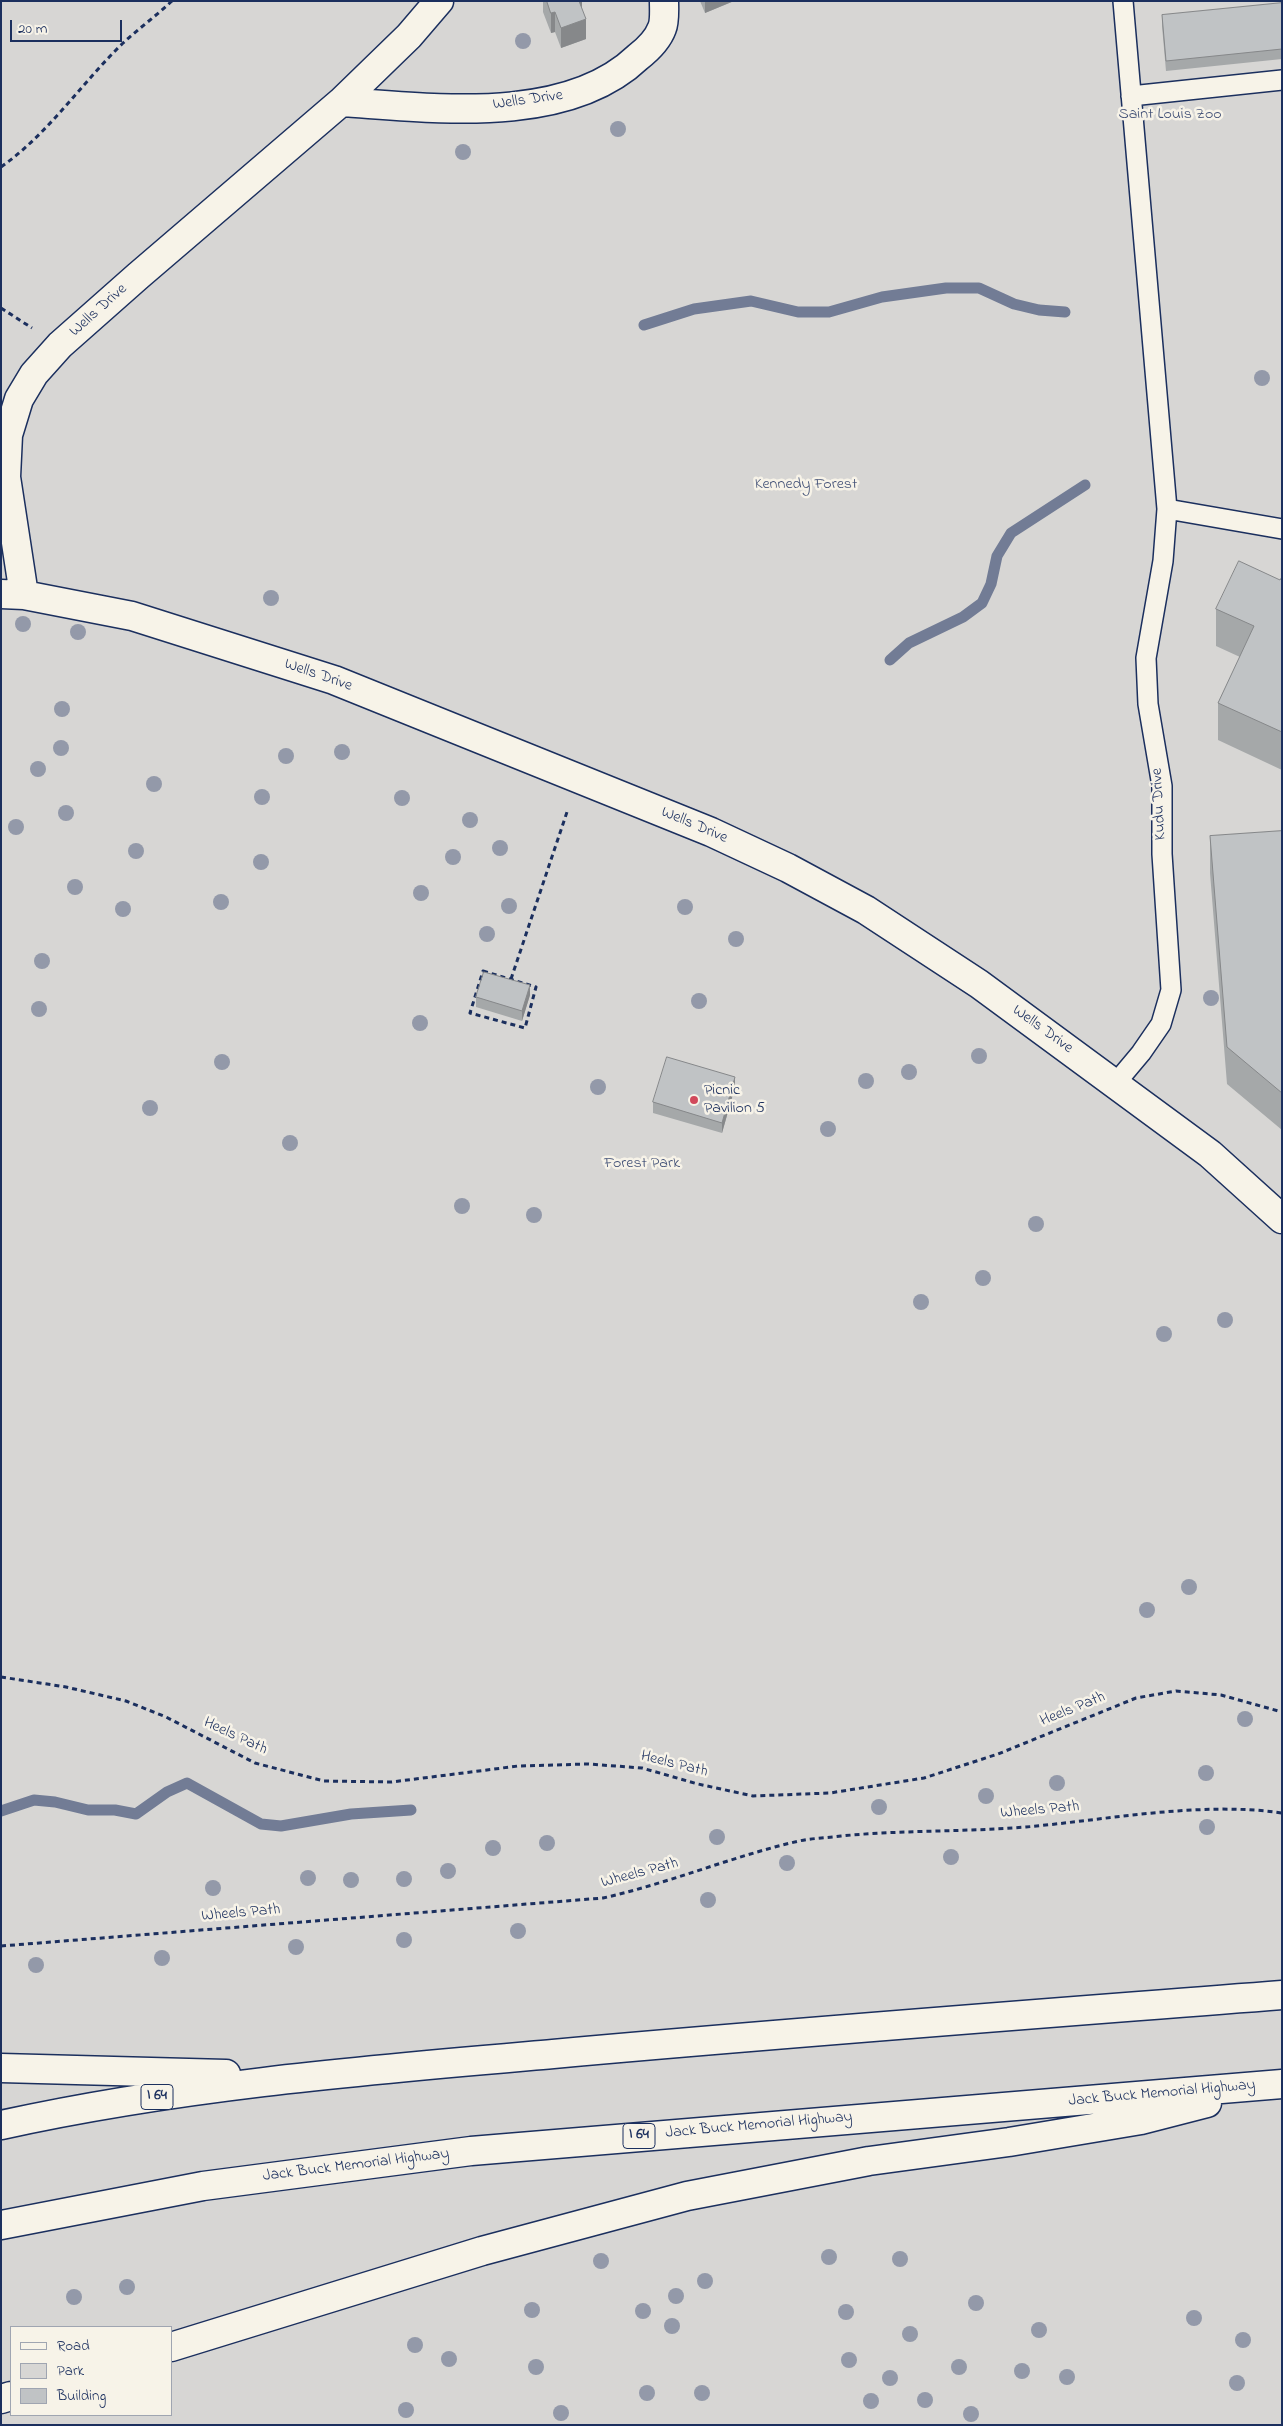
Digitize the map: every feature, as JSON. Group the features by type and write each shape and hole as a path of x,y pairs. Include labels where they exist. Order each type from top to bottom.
{"main road":[{"name":"Wells Drive","path":"439,1 409,36 341,102 60,345 34,374 19,400 8,436 6,476 13,595 132,616 334,680 711,832 788,868 866,910 979,984 1210,1154 1282,1219"},
{"name":"Wells Drive","path":"341,102 423,108 504,107 542,102 579,93 625,70 643,53 662,28 664,1"},
{"name":"I 64","path":"1,2125 45,2115 315,2076 726,2039 1282,1995"},
{"path":"1,2068 315,2076"},
{"path":"172,2347 482,2251 687,2196 869,2161 1009,2142 1141,2120 1281,2084"},
{"name":"Jack Buck Memorial Highway","path":"1,2225 70,2210 203,2186 471,2151 1281,2084"}],"lane":[{"name":"Kudu Drive","path":"1115,1084 1141,1053 1160,1024 1171,990 1162,854 1162,786 1148,704 1146,658 1163,561 1167,509 1123,1"},
{"path":"1131,96 1282,80"},
{"path":"1167,509 1282,529"}],"path":[{"path":"1,167 17,156 70,102 122,44 172,1"},
{"path":"511,980 565,817"},
{"path":"483,971 511,980 536,987 525,1028 470,1014 483,971"},
{"name":"Heels Path","path":"1,1677 36,1682 126,1701 166,1717 255,1764 324,1781 392,1782 518,1766 588,1764 642,1768 698,1784 753,1796 830,1793 924,1778 998,1754 1136,1698 1176,1691 1221,1695 1282,1712"},
{"name":"Wheels Path","path":"1,1946 603,1898 641,1889 732,1859 801,1841 882,1832 1024,1827 1122,1816 1233,1810 1282,1813"}],"green space":[{"name":"Forest Park","path":"1,1 1282,1 1282,2425 1,2425"}],"building":[{"path":"547,1 579,1 586,19 561,28 555,12 551,13"},
{"path":"1282,3 1282,49 1166,61 1162,15"},
{"path":"1239,561 1280,580 1282,577 1282,732 1218,703 1254,626 1216,609"},
{"path":"1282,831 1282,1093 1227,1047 1210,836"},
{"path":"484,972 530,985 522,1011 476,997"},
{"name":"Picnic Pavilion 5","path":"667,1057 735,1077 722,1123 653,1102"}],"waterway":[{"path":"644,325 694,309 751,301 798,312 829,312 882,297 946,288 979,288 1014,304 1039,310 1065,312"},
{"path":"890,660 909,643 963,617 982,603 991,584 997,556 1011,533 1085,485"},
{"path":"1,1811 34,1800 55,1802 88,1810 115,1810 136,1814 167,1792 187,1783 261,1824 281,1826 351,1814 411,1810"}],"place":[{"name":"Picnic Pavilion 5","path":"694,1100"}],"park label":[{"name":"Saint Louis Zoo","path":"1170,115"},
{"name":"Kennedy Forest","path":"806,485"}]}
